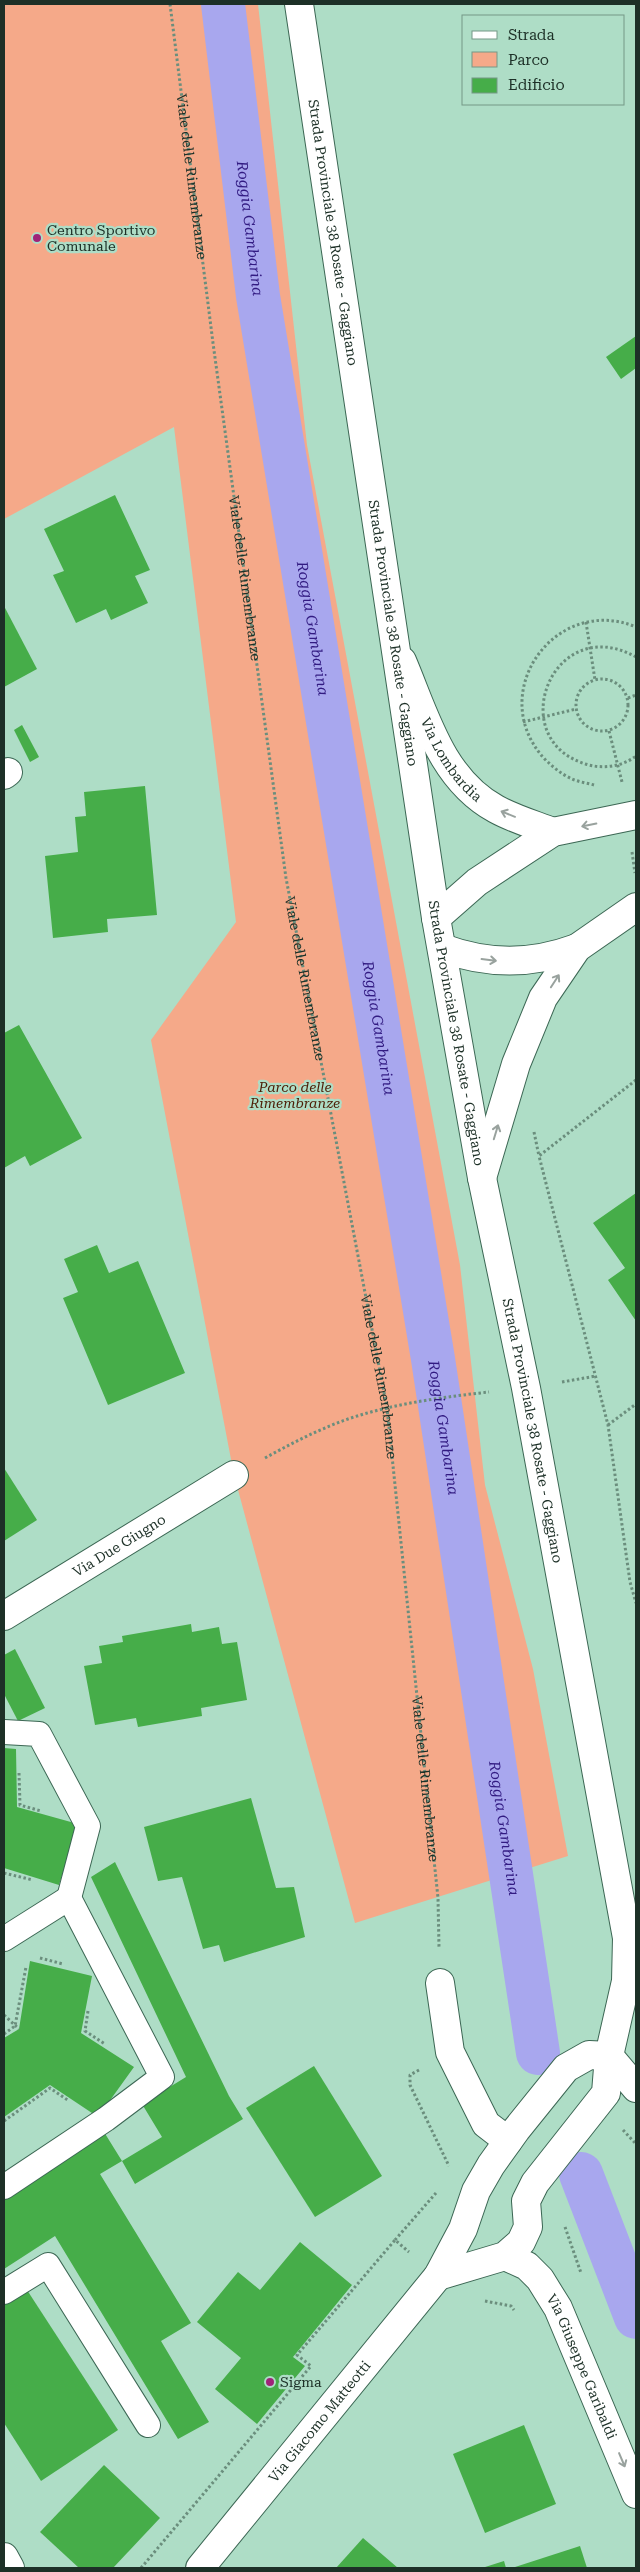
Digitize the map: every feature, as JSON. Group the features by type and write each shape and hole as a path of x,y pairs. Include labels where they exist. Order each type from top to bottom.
{"street":[{"name":"Strada Provinciale 38 Rosate - Gaggiano","path":"299,4 436,918 482,1178 526,1388 626,1938 626,1981 608,2056 606,2092 534,2183 526,2201 528,2227 521,2242 498,2258"},
{"name":"Via Lombardia","path":"395,644 445,761 464,785 496,809 553,832"},
{"path":"436,918 477,882 553,832 636,815"},
{"path":"442,948 463,956 506,962 554,956 577,948 636,907"},
{"path":"482,1178 516,1064 543,998 577,948"},
{"name":"Via Due Giugno","path":"4,1616 234,1475"},
{"path":"440,1984 450,2052 486,2124 508,2141"},
{"name":"Via Giacomo Matteotti","path":"200,2568 438,2276 463,2229 476,2191 508,2141 566,2068 589,2056 608,2056"},
{"path":"608,2056 636,2088"},
{"name":"Via Giuseppe Garibaldi","path":"463,2229 467,2248 481,2258 498,2258 527,2266 540,2279 558,2308 636,2494"},
{"path":"438,2276 498,2258"},
{"path":"4,2557 10,2568"}],"lane":[{"path":"4,1732 40,1734 88,1826 68,1898 4,1939"},
{"path":"4,2186 106,2119 162,2077 68,1898"},
{"path":"4,2292 48,2265 148,2425"}],"path":[{"name":"Viale delle Rimembranze","path":"170,4 214,353 286,878 388,1408 438,1898 440,1984"},
{"path":"597,785 572,779 550,765 533,746 524,722 521,700 525,679 534,659 548,642 566,630 586,622 608,620 636,627"},
{"path":"586,622 595,680"},
{"path":"636,657 625,651 608,646 590,648 563,661 553,672 544,693 543,716 549,734 561,750 577,762 597,767 616,766 636,756"},
{"path":"595,680 611,681 619,684 628,698 628,714 617,727 609,731 595,731 588,727 578,716 576,709 578,694 588,683 595,680"},
{"path":"628,698 636,695"},
{"path":"524,722 576,709"},
{"path":"614,784 622,784"},
{"path":"636,1080 539,1156 608,1425 630,1582 636,1603"},
{"path":"234,1475 301,1438 352,1417 417,1402 463,1395"},
{"path":"608,1425 636,1404"},
{"path":"37,1958 66,1964"},
{"path":"17,2027 26,1964"},
{"path":"89,2006 84,2031 107,2046"},
{"path":"4,2016 17,2027"},
{"path":"4,2034 17,2027"},
{"path":"450,2052 410,2075 410,2085 453,2173"},
{"path":"4,2121 50,2088 74,2104"},
{"path":"619,2126 636,2144"},
{"path":"141,2568 311,2366 297,2355 440,2188"},
{"path":"478,2299 511,2306 524,2322 558,2308 587,2290 564,2224"},
{"path":"395,2240 438,2276"}],"green space":[{"name":"Parco delle Rimembranze","path":"4,4 258,4 307,445 460,1265 485,1485 533,1669 568,1856 355,1923 234,1475 151,1040 236,922 174,427 4,519"}],"building":[{"path":"636,336 636,368 621,379 606,357"},
{"path":"115,495 150,570 135,576 148,603 111,620 106,609 76,623 53,575 64,571 44,529"},
{"path":"4,606 37,669 4,687"},
{"path":"22,725 39,757 30,762 14,730"},
{"path":"145,786 157,915 107,919 108,932 53,938 45,856 78,852 75,817 86,816 84,792"},
{"path":"19,1025 82,1138 30,1166 25,1156 4,1168 4,1033"},
{"path":"636,1193 636,1321 608,1280 625,1268 593,1223"},
{"path":"97,1245 109,1273 138,1261 185,1373 108,1405 63,1298 78,1292 64,1259"},
{"path":"4,1468 37,1520 4,1541"},
{"path":"191,1624 192,1632 219,1627 222,1644 237,1642 247,1700 201,1708 202,1716 138,1727 136,1718 95,1725 84,1666 102,1663 99,1646 123,1642 122,1636"},
{"path":"15,1649 45,1708 18,1721 4,1694 4,1655"},
{"path":"4,1748 16,1749 17,1807 78,1824 59,1885 4,1868"},
{"path":"251,1798 276,1888 294,1887 305,1937 224,1962 219,1945 203,1949 182,1877 158,1881 144,1827"},
{"path":"115,1862 229,2096 243,2119 135,2184 122,2161 162,2137 142,2104 186,2077 91,1877"},
{"path":"30,1961 92,1976 81,2033 134,2067 98,2117 50,2085 4,2117 4,2038 19,2029"},
{"path":"314,2066 382,2176 315,2217 246,2108"},
{"path":"104,2132 122,2161 100,2174 191,2323 161,2341 209,2422 178,2439 55,2236 4,2269 4,2193"},
{"path":"300,2242 352,2285 293,2357 305,2366 257,2424 215,2389 241,2358 197,2322 238,2272 260,2290"},
{"path":"27,2290 118,2430 41,2481 4,2423 4,2305"},
{"path":"524,2425 556,2504 485,2533 453,2454"},
{"path":"104,2465 160,2518 113,2568 79,2568 40,2532"},
{"path":"363,2538 398,2568 336,2568"},
{"path":"580,2546 587,2568 512,2568"},
{"path":"504,2561 506,2568 482,2568"}],"waterway":[{"name":"Roggia Gambarina","path":"223,4 258,296 433,1359 538,2053"},
{"name":"Roggia Gambarina","path":"581,2174 636,2317"}],"place":[{"name":"Centro Sportivo Comunale","path":"37,238"},
{"name":"Sigma","path":"270,2382"}]}
